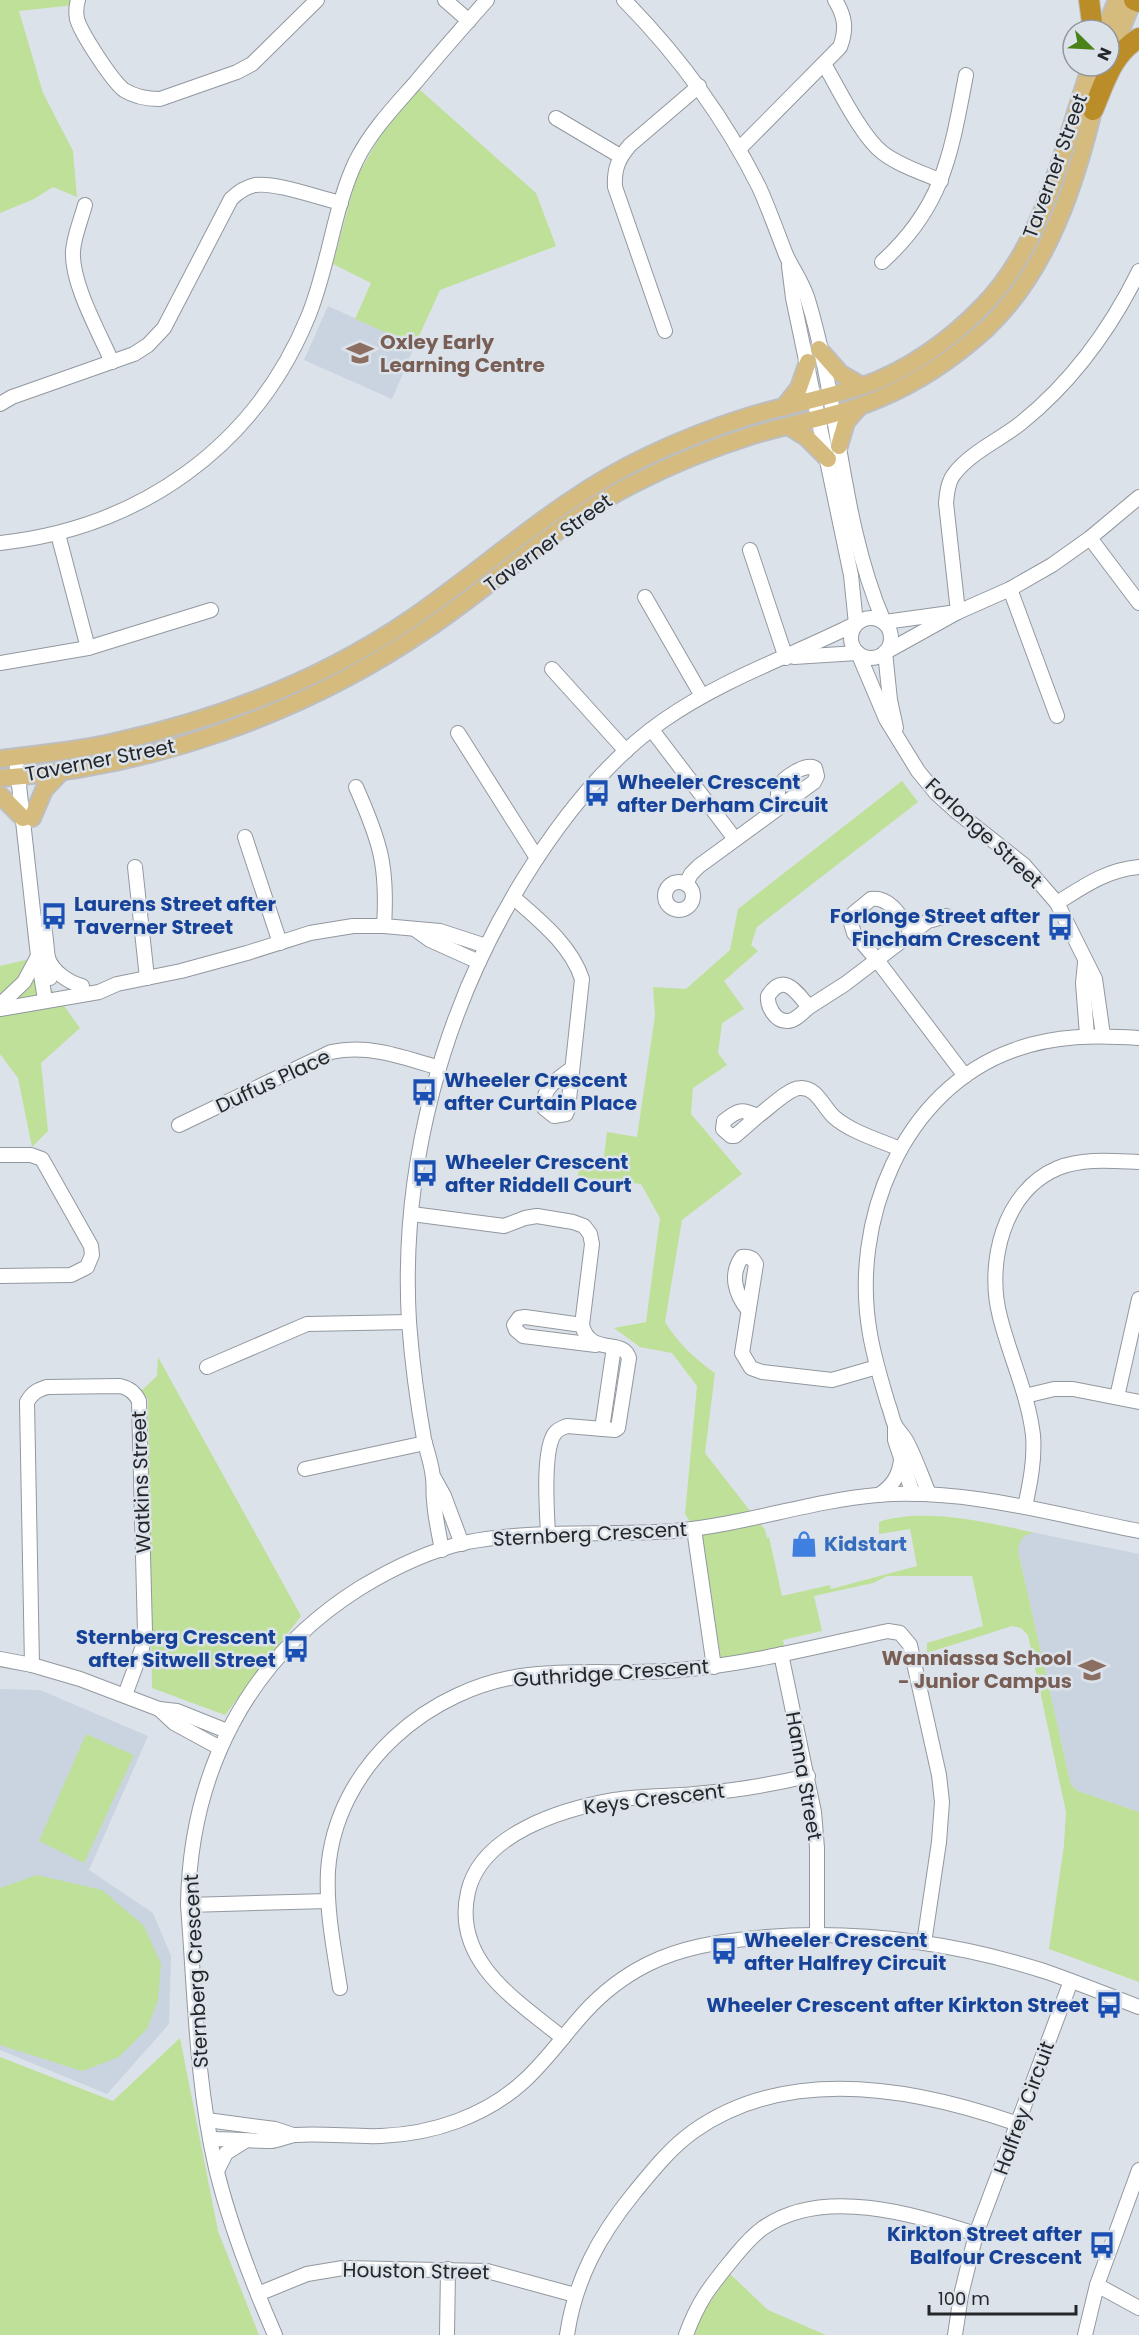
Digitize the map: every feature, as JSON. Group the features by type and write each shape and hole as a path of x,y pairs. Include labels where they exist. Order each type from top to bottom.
{"highway":[{"path":"1089,0 1091,18"},
{"path":"1133,0 1139,2"},
{"path":"1093,110 1113,62 1123,49 1139,38"}],"main road":[{"path":"1110,18 1117,0"},
{"path":"1121,29 1133,0"},
{"name":"Taverner Street","path":"14,757 113,743 171,728 246,703 309,676 360,650 408,621 547,516 599,482 647,456 698,434 751,416 862,386 913,362 944,341 984,305 1007,278 1026,248 1041,216 1086,78"},
{"name":"Taverner Street","path":"0,778 61,772 119,761 176,746 235,726 320,690 374,662 425,631 473,597 560,529 610,496 705,452 861,405 901,388 926,374 987,328 1023,285 1043,254 1058,221 1102,78"},
{"path":"819,349 841,374 862,386"},
{"path":"783,408 799,388 808,362"},
{"path":"839,446 846,422 861,405"},
{"path":"788,426 806,437 828,459"},
{"path":"0,795 27,818 40,797 61,772"}],"street":[{"path":"78,0 77,19 113,80 134,96 147,99 160,99 237,72 252,64 317,0"},
{"path":"446,0 469,21"},
{"path":"0,543 58,534 109,518 155,495 197,466 248,417 285,363 309,316 341,203 356,161 375,129 487,0"},
{"path":"624,0 669,47 699,86 739,149 760,189 807,300 819,349 828,459 851,575 856,624 851,639 858,653"},
{"path":"739,149 840,47 844,35 843,15 835,0"},
{"path":"824,64 866,133 880,151 893,160 941,181"},
{"path":"882,262 901,244 931,204 951,152 966,75"},
{"path":"665,331 615,187 614,174 620,156 630,145 699,86"},
{"path":"556,118 620,156"},
{"path":"0,404 12,397 134,354 148,345 159,334 231,199 239,191 256,185 270,186 341,203"},
{"path":"85,205 73,248 73,264 77,280 112,362"},
{"path":"787,257 793,298 808,362 822,397"},
{"path":"958,612 946,503 951,479 963,464 1006,435 1040,407 1071,376 1110,324 1139,271"},
{"path":"826,415 839,446 861,561 891,637 885,652"},
{"path":"786,658 858,653 872,658 958,612 1010,589 1052,565 1090,538 1139,497"},
{"path":"58,534 88,648"},
{"path":"1090,538 1139,603"},
{"path":"750,550 786,658"},
{"path":"1010,589 1058,716"},
{"path":"645,597 702,696"},
{"path":"0,663 88,648 211,610"},
{"path":"442,1550 434,1502 433,1476 414,1382 409,1322 411,1214 421,1140 439,1068 462,1001 486,946 537,858 588,790 626,751 652,730 702,696 869,617 884,622 958,612"},
{"name":"Forlonge Street","path":"885,652 890,700 898,736"},
{"name":"Forlonge Street","path":"858,653 886,719 928,783 957,812 1024,865 1057,903 1095,979 1103,1035"},
{"path":"552,669 626,751"},
{"path":"652,730 735,839"},
{"path":"458,733 537,858"},
{"path":"14,757 22,777 48,995"},
{"path":"356,787 382,853 386,878 384,926"},
{"path":"686,884 691,874 699,866 778,806"},
{"path":"245,837 280,943"},
{"path":"135,867 147,978"},
{"path":"1057,903 1105,874 1139,867"},
{"path":"513,897 553,934 579,968 582,979 572,1069"},
{"path":"912,933 890,903 883,899 871,899 854,913 851,922 854,933 965,1076"},
{"path":"809,1007 928,921 946,915"},
{"path":"2,1003 82,986 117,984 147,978 324,930 353,926 440,931 486,946"},
{"path":"416,930 430,940 478,962"},
{"path":"43,956 70,982 82,986"},
{"path":"2,1003 24,982 43,956"},
{"name":"Forlonge Street","path":"1085,963 1083,983 1087,1035"},
{"path":"48,995 99,992 117,984"},
{"path":"913,1494 895,1440 895,1425 877,1367 869,1332 866,1297 869,1244 877,1209 900,1149 920,1118 936,1100 965,1076 992,1060 1014,1050 1045,1041 1087,1035 1139,1038"},
{"name":"Duffus Place","path":"179,1125 331,1052 348,1049 375,1050 439,1068"},
{"path":"758,1116 793,1090 808,1089 815,1093 833,1116 844,1124 900,1149"},
{"path":"0,1155 31,1155 42,1159 92,1246 92,1255 87,1267 71,1275 0,1276"},
{"path":"1025,1507 1032,1475 1033,1436 1025,1396 999,1316 995,1290 996,1264 1001,1239 1014,1207 1025,1191 1040,1178 1058,1168 1089,1161 1139,1162"},
{"path":"411,1214 504,1226 537,1216 584,1226 590,1234 592,1244 582,1325 587,1338 607,1346"},
{"path":"1117,1398 1139,1299"},
{"path":"748,1310 742,1353 752,1368 762,1372 832,1380 877,1367"},
{"path":"548,1534 546,1479 551,1440 560,1429 575,1425 615,1430 620,1425 629,1355 621,1348 523,1336 514,1325 519,1318 525,1317 582,1325"},
{"path":"207,1367 307,1324 409,1322"},
{"name":"Watkins Street","path":"32,1665 27,1402 38,1390 47,1387 120,1386 127,1388 137,1396 139,1401 145,1632 142,1649 124,1695"},
{"path":"1025,1396 1054,1389 1073,1389 1139,1402"},
{"path":"895,1425 907,1442 929,1494"},
{"path":"305,1469 425,1443"},
{"path":"879,1495 896,1479 901,1456"},
{"path":"433,1476 444,1496 462,1544"},
{"name":"Sternberg Crescent","path":"275,2335 235,2234 210,2139 203,2087 188,1905 189,1863 198,1813 207,1781 227,1731 254,1688 284,1650 312,1623 340,1600 376,1578 408,1562 462,1544 512,1536 694,1529 824,1503 879,1495 929,1494 988,1500 1139,1531"},
{"path":"694,1529 714,1667"},
{"name":"Guthridge Crescent","path":"340,1988 328,1901 330,1855 338,1825 349,1797 365,1770 385,1747 420,1715 448,1698 480,1686 530,1675 656,1672 714,1667 888,1631 900,1634 910,1645 939,1775 942,1802 940,1836 924,1943"},
{"name":"Hanna Street","path":"781,1654 808,1776 817,1848 817,1935"},
{"path":"0,1659 32,1665 159,1709 179,1719 219,1748"},
{"path":"179,1719 227,1731"},
{"name":"Keys Crescent","path":"563,2038 498,1986 484,1969 474,1951 465,1922 465,1902 473,1875 484,1859 519,1832 580,1807 631,1798 703,1794 808,1776"},
{"path":"188,1905 328,1901"},
{"path":"210,2139 274,2141 293,2135 405,2134 455,2122 492,2104 523,2082 586,2011 604,1993 626,1977 674,1953 725,1941 817,1935 861,1936 924,1943 1019,1964 1139,2007"},
{"name":"Halfrey Circuit","path":"955,2335 961,2295 976,2234 1071,1981"},
{"path":"567,2335 575,2295 586,2265 601,2238 661,2161 692,2132 730,2110 789,2092 837,2088 905,2094 951,2103 1018,2124"},
{"path":"207,2120 275,2129 293,2135"},
{"path":"217,2171 226,2153 246,2140"},
{"path":"1085,2335 1097,2285 1138,2177"},
{"path":"686,2335 699,2302 749,2240 772,2222 801,2210 833,2206 874,2209 936,2222 976,2234"},
{"name":"Houston Street","path":"258,2294 319,2272 344,2268 448,2269 499,2273 575,2295"},
{"path":"447,2335 448,2269"},
{"path":"1097,2285 1139,2308"}],"shaded area":[{"name":"Oxley Early Learning Centre","path":"328,306 415,345 392,399 304,360"},
{"name":"Wanniassa School - Junior Campus","path":"1028,1533 1139,1554 1139,1812 1078,1791 1071,1785 1018,1551 1018,1543"},
{"path":"0,1689 40,1690 148,1736 89,1870 153,1913 171,1956 169,2024 107,2094 0,2050"}],"green space":[{"path":"0,0 75,0 74,5 19,11 43,93 73,151 77,197 53,187 34,199 0,213"},
{"path":"419,89 536,193 556,246 440,290 415,345 355,319 371,283 333,264 356,178 383,131"},
{"path":"902,781 918,802 757,927 751,945 758,951 724,981 744,1009 722,1023 718,1053 727,1065 693,1088 691,1114 742,1174 682,1220 665,1322 687,1350 715,1373 705,1453 765,1530 767,1538 769,1537 782,1596 830,1585 831,1589 917,1566 910,1529 879,1534 879,1522 916,1516 936,1516 978,1521 1036,1533 1028,1534 1023,1538 1018,1551 1071,1785 1078,1791 1139,1812 1139,1982 1049,1949 1064,1845 1066,1812 1028,1635 1021,1628 1012,1626 927,1653 927,1643 983,1626 972,1576 887,1576 873,1583 814,1596 822,1631 783,1640 785,1651 721,1660 703,1541 685,1514 697,1386 672,1353 640,1347 614,1328 646,1322 660,1218 641,1184 578,1177 579,1161 603,1164 607,1132 637,1137 655,1016 653,987 686,989 730,950 738,909"},
{"path":"30,959 80,1028 41,1063 48,1131 32,1147 18,1078 0,1054 0,966"},
{"path":"158,1357 301,1616 225,1715 152,1688 148,1399 141,1391 157,1376"},
{"path":"86,1734 134,1755 84,1863 39,1841"},
{"path":"37,1875 102,1890 144,1926 161,1964 158,2000 147,2029 119,2057 82,2071 0,2045 0,1888"},
{"path":"180,2038 218,2231 259,2335 0,2335 0,2057 113,2101"},
{"path":"730,2274 768,2310 826,2335 695,2335 702,2314"}],"place":[{"name":"Oxley Early Learning Centre","path":"360,353"},
{"name":"Wheeler Crescent after Derham Circuit","path":"597,793"},
{"name":"Laurens Street after Taverner Street","path":"54,916"},
{"name":"Forlonge Street after Fincham Crescent","path":"1060,927"},
{"name":"Wheeler Crescent after Curtain Place","path":"424,1092"},
{"name":"Wheeler Crescent after Riddell Court","path":"425,1173"},
{"name":"Kidstart","path":"804,1544"},
{"name":"Sternberg Crescent after Sitwell Street","path":"296,1649"},
{"name":"Wanniassa School - Junior Campus","path":"1092,1670"},
{"name":"Wheeler Crescent after Halfrey Circuit","path":"724,1951"},
{"name":"Wheeler Crescent after Kirkton Street","path":"1109,2005"},
{"name":"Kirkton Street after Balfour Crescent","path":"1102,2245"}]}
